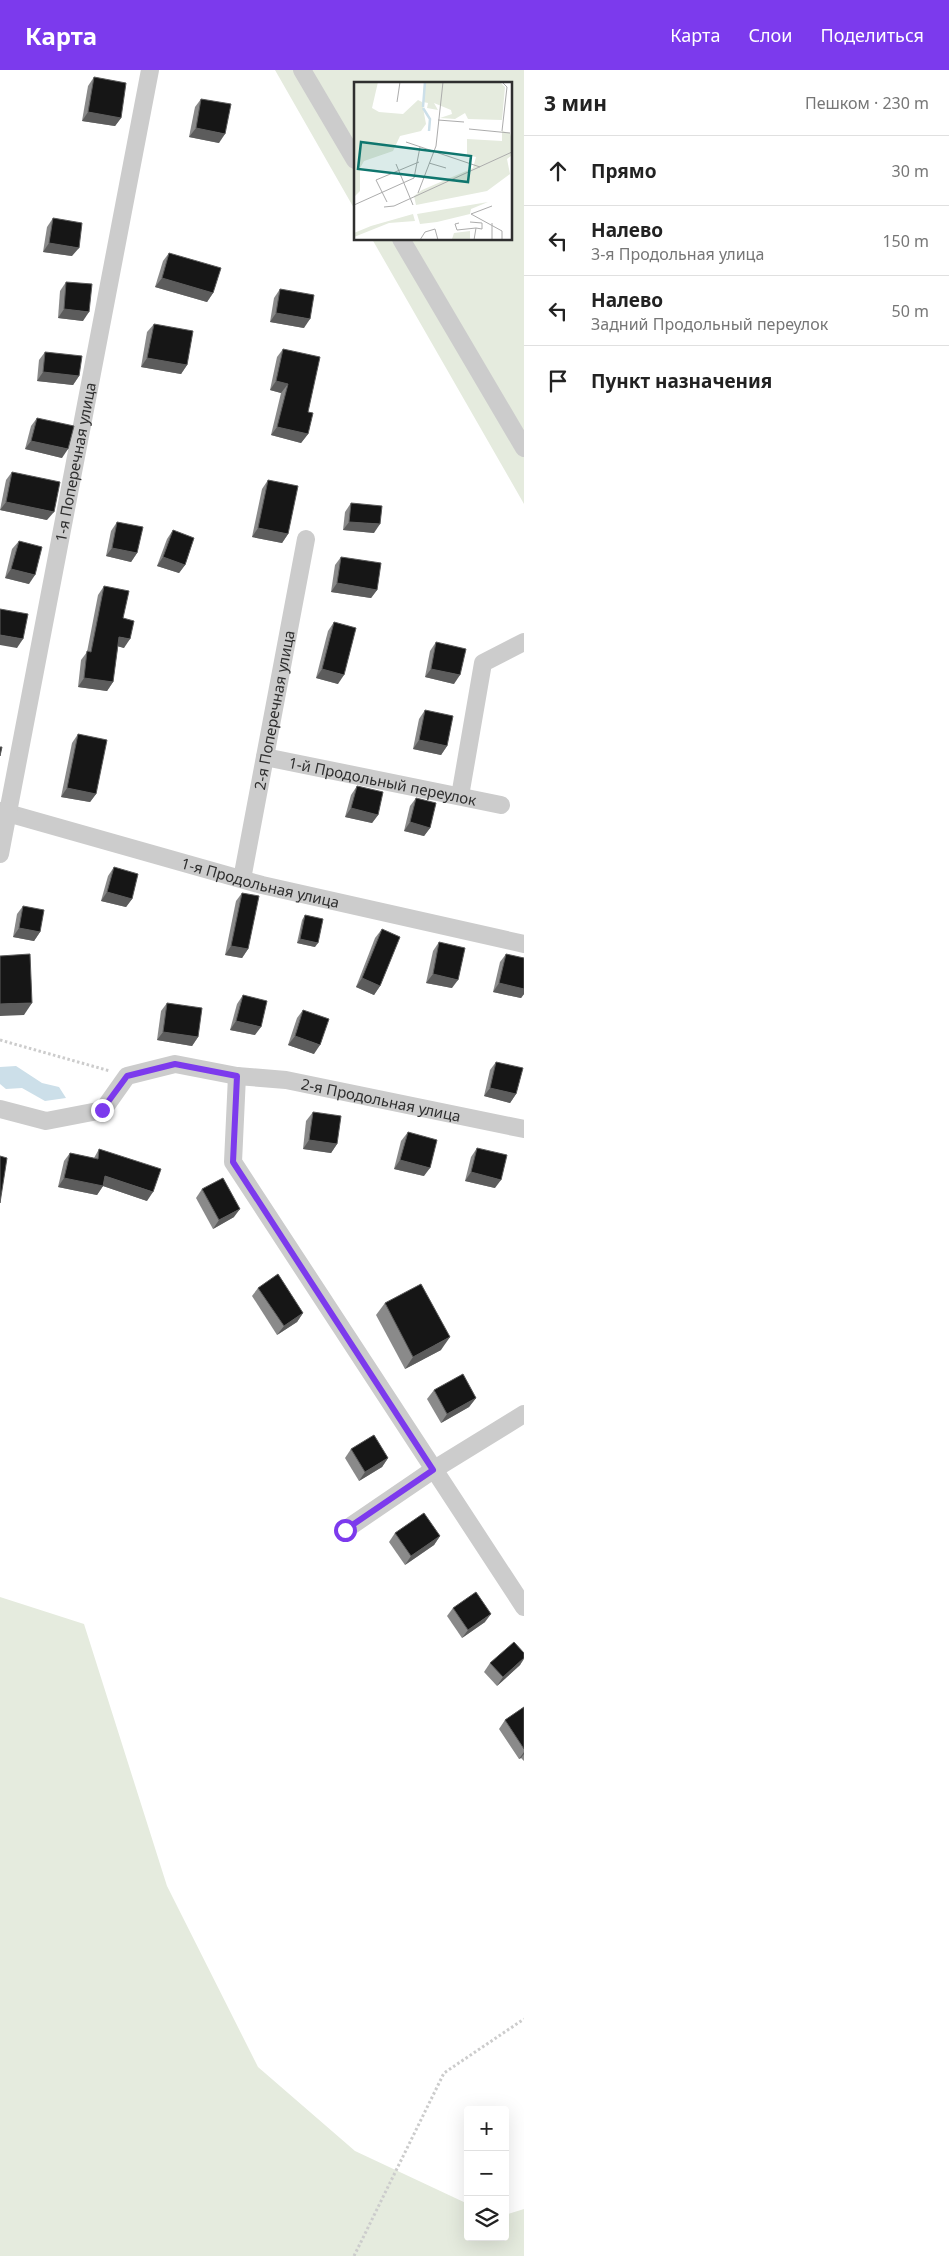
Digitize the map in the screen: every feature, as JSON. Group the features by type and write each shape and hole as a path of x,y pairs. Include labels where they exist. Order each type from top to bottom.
{"street":[{"name":"1-я Поперечная улица","path":"0,854 4,812 150,70"},
{"path":"302,70 354,158"},
{"path":"402,240 524,448"},
{"name":"2-я Поперечная улица","path":"242,879 306,539"},
{"path":"460,796 484,663 524,642"},
{"name":"1-й Продольный переулок","path":"265,757 501,805"},
{"name":"1-я Продольная улица","path":"4,812 242,879 524,944"},
{"name":"2-я Продольная улица","path":"127,1076 175,1064 237,1076 286,1080 524,1129"},
{"path":"0,1109 46,1121 102,1110 127,1076"},
{"path":"237,1076 233,1162 524,1607"},
{"path":"345,1530 433,1470 524,1414"}],"path":[{"path":"0,1040 127,1076"},
{"path":"354,2256 444,2073 524,2019"}],"shaded area":[{"path":"275,70 524,70 524,504 373,240 512,240 512,82 354,82 354,208"},
{"path":"0,1597 84,1624 167,1886 258,2067 355,2151 464,2202 464,2241 509,2241 509,2214 524,2209 524,2256 0,2256"}],"water":[{"path":"16,1066 42,1083 59,1087 66,1098 45,1101 22,1088 6,1089 0,1084 0,1067"}],"building":[{"path":"94,77 126,83 121,118 88,112"},
{"path":"201,99 231,104 225,134 196,128"},
{"path":"53,218 82,223 79,248 49,243"},
{"path":"169,253 221,268 213,293 162,278"},
{"path":"66,282 92,284 89,312 64,309"},
{"path":"280,289 314,295 310,319 276,313"},
{"path":"154,324 193,331 187,365 147,358"},
{"path":"283,349 320,357 308,412 313,413 308,434 277,427 288,384 276,381"},
{"path":"45,352 82,356 79,376 43,372"},
{"path":"37,418 74,426 68,449 31,441"},
{"path":"12,472 60,482 54,512 6,502"},
{"path":"268,480 298,486 288,534 258,528"},
{"path":"351,503 382,506 380,524 349,522"},
{"path":"117,522 143,527 137,553 112,548"},
{"path":"173,530 194,538 185,565 163,557"},
{"path":"19,541 42,547 35,575 11,569"},
{"path":"341,557 381,563 377,590 337,583"},
{"path":"104,586 129,591 123,618 134,621 130,639 119,637 113,682 84,678 87,651 91,652"},
{"path":"0,609 28,614 23,639 0,635"},
{"path":"334,622 356,628 344,675 322,669"},
{"path":"436,642 466,649 460,675 431,669"},
{"path":"425,710 453,716 447,746 419,740"},
{"path":"78,734 107,740 96,794 67,788"},
{"path":"357,786 383,792 378,815 351,808"},
{"path":"416,798 436,803 430,828 410,822"},
{"path":"114,867 138,874 132,899 107,892"},
{"path":"242,893 259,896 248,949 231,946"},
{"path":"23,906 44,910 40,932 19,928"},
{"path":"305,915 323,919 318,943 300,939"},
{"path":"382,929 400,937 380,986 362,978"},
{"path":"439,942 465,948 458,980 433,974"},
{"path":"30,954 32,1003 0,1004 0,956"},
{"path":"506,954 524,958 524,989 499,983"},
{"path":"243,995 267,1001 261,1027 236,1021"},
{"path":"167,1003 202,1008 198,1037 163,1032"},
{"path":"303,1010 329,1019 320,1045 295,1036"},
{"path":"496,1062 523,1068 516,1094 490,1088"},
{"path":"313,1112 341,1116 337,1144 309,1140"},
{"path":"408,1132 437,1140 430,1168 400,1160"},
{"path":"477,1148 507,1155 501,1180 471,1172"},
{"path":"99,1149 161,1169 153,1192 105,1176 103,1186 64,1178 70,1153 98,1159"},
{"path":"0,1156 7,1158 0,1203"},
{"path":"223,1178 240,1209 219,1220 202,1189"},
{"path":"278,1274 303,1313 284,1326 258,1288"},
{"path":"421,1284 450,1337 413,1357 385,1303"},
{"path":"463,1374 476,1398 447,1414 434,1390"},
{"path":"374,1435 388,1458 365,1472 351,1449"},
{"path":"424,1513 440,1536 411,1556 395,1533"},
{"path":"476,1592 491,1614 468,1630 453,1608"},
{"path":"514,1642 524,1653 524,1658 503,1677 490,1663"},
{"path":"524,1707 524,1749 505,1720"}],"route":[{"path":"102,1110 127,1076 175,1064 237,1076 233,1162 433,1470 345,1530"}]}
